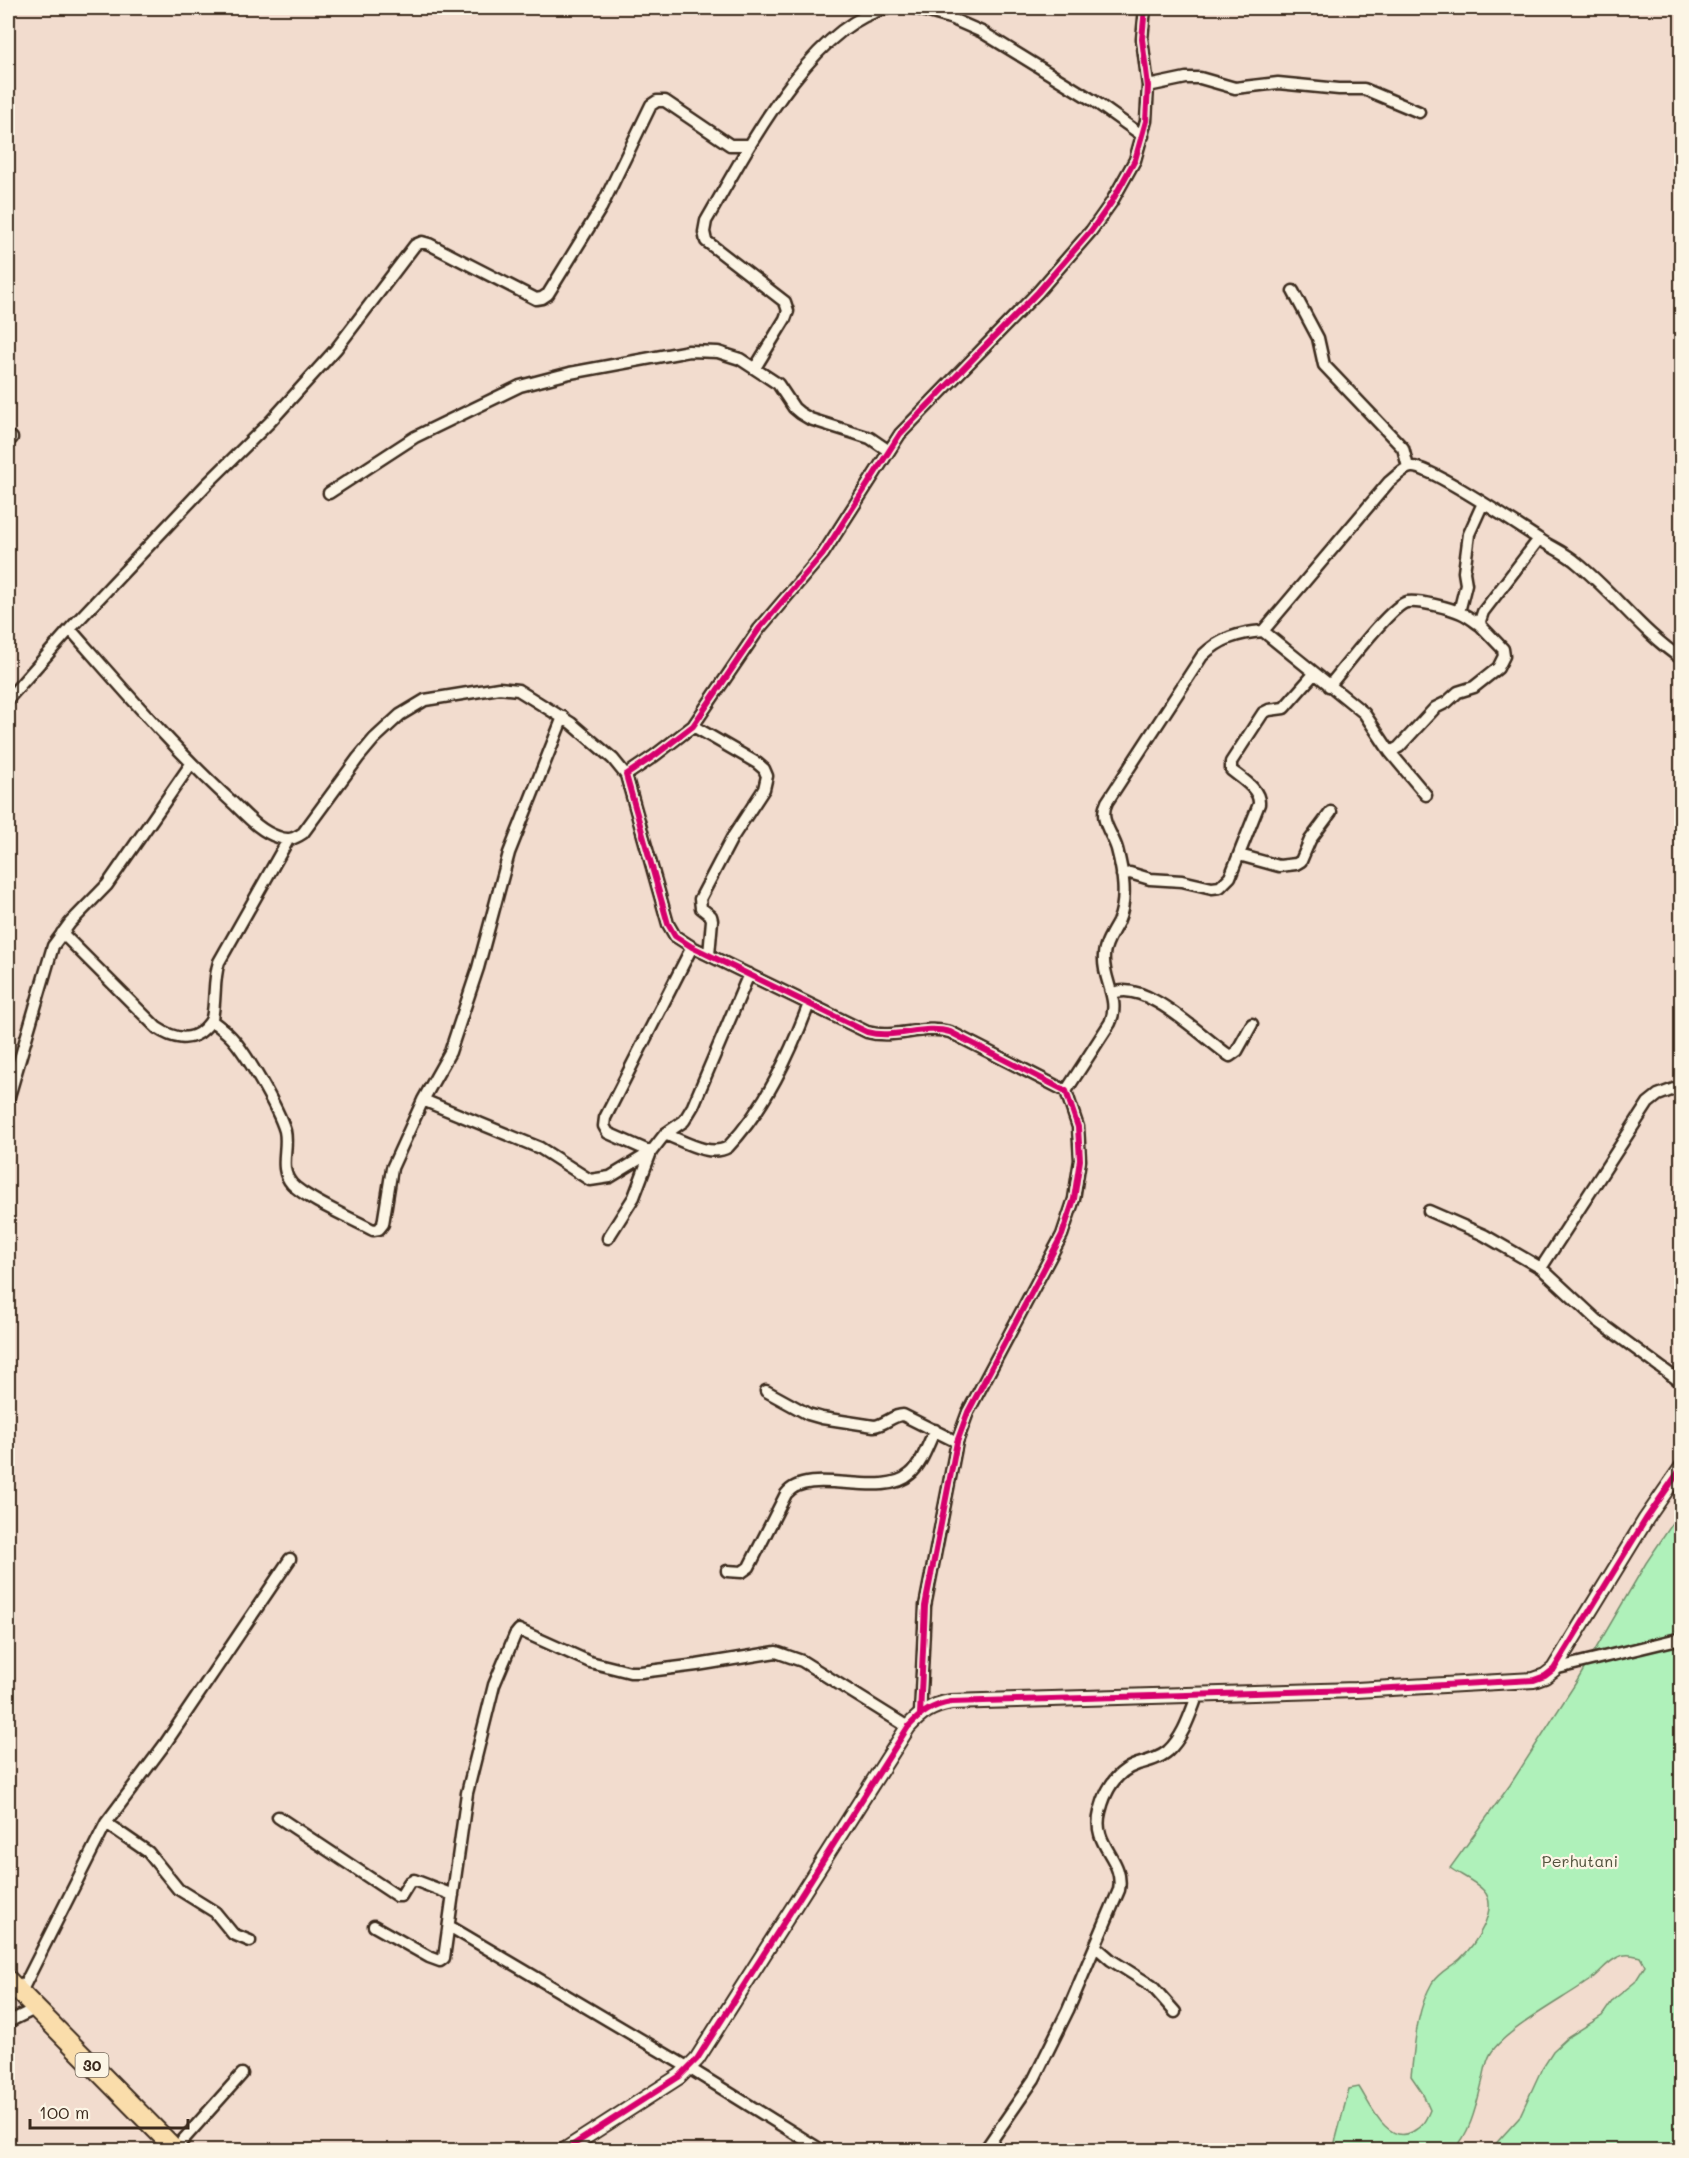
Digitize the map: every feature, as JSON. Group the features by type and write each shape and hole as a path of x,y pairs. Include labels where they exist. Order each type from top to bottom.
{"highway":[{"name":"30","path":"14,1986 176,2150"}],"street":[{"path":"755,368 788,311 785,302 706,241 704,232 706,220 750,145 792,81 830,41 857,20 872,12 888,8"},
{"path":"915,8 950,18 982,32 1094,101 1143,136"},
{"path":"626,775 693,726 759,629 823,554 889,452 910,424 1038,292 1091,231 1126,179 1143,136 1149,102 1142,45 1145,8"},
{"path":"1148,86 1186,78 1200,78 1235,88 1278,82 1339,89 1364,89 1419,112"},
{"path":"8,699 70,629 208,483 270,422 336,349 415,244 422,242 429,244 536,299 542,298 548,294 601,208 651,105 657,101 664,101 730,145 750,145"},
{"path":"1293,291 1318,338 1324,365 1402,448 1408,467"},
{"path":"329,493 415,437 520,386 570,373 689,351 718,352 740,359 778,384 800,413 870,438 889,452"},
{"path":"1263,632 1389,482 1408,467 1416,467 1483,503 1577,562 1641,627 1682,659"},
{"path":"1459,612 1465,592 1464,572 1469,534 1483,503"},
{"path":"1480,626 1483,612 1539,539"},
{"path":"1329,686 1388,617 1401,605 1409,602 1459,612 1480,626 1503,649 1504,656 1498,668 1474,687 1458,692 1447,702 1435,708 1399,747 1390,752"},
{"path":"70,629 191,764 256,824 271,834 288,840 303,833 374,738 400,715 425,700 499,687 518,690 563,717 613,759 626,775 668,924 675,936 692,947 877,1035 933,1029 950,1032 1066,1091 1078,1127 1080,1144 1078,1178 1069,1217 1026,1304 968,1412 957,1442 925,1606 920,1715"},
{"path":"1066,1091 1110,1023 1114,1006 1104,956 1124,905 1122,874 1116,848 1103,815 1107,802 1202,656 1217,643 1245,633 1263,632 1364,713 1390,752 1426,795"},
{"path":"1122,874 1130,873 1150,879 1182,881 1212,888 1220,886 1230,877 1259,804 1256,792 1231,770 1231,762 1263,713 1284,708 1314,674"},
{"path":"211,1020 230,1035 240,1048 277,1111 286,1136 285,1163 290,1183 306,1195 373,1230 379,1229 382,1224 392,1168 423,1100 450,1052 478,968 509,853 563,717"},
{"path":"693,726 757,763 764,769 767,776 764,789 732,838 700,899 701,908 711,916 712,920 709,955"},
{"path":"8,1100 47,960 62,933 107,885 191,764"},
{"path":"1239,855 1268,864 1285,866 1296,864 1331,812"},
{"path":"62,933 158,1028 165,1033 189,1039 197,1035 211,1020 219,962 288,840"},
{"path":"651,1152 608,1133 604,1130 605,1118 692,947"},
{"path":"608,1238 634,1197 641,1173 651,1152 665,1134 684,1121 693,1106 749,974"},
{"path":"1112,994 1126,990 1146,996 1161,1004 1230,1056 1238,1051 1252,1024"},
{"path":"665,1134 717,1152 728,1147 755,1112 791,1051 809,1004"},
{"path":"1541,1268 1648,1103 1658,1095 1682,1086"},
{"path":"423,1100 540,1148 590,1180 610,1177 651,1152"},
{"path":"1429,1211 1484,1235 1541,1268 1598,1321 1682,1383"},
{"path":"766,1391 796,1409 822,1418 874,1426 894,1416 903,1415 957,1442"},
{"path":"727,1571 742,1572 749,1567 786,1494 796,1485 812,1482 887,1483 900,1481 916,1468 935,1430"},
{"path":"565,2151 689,2068 711,2038 908,1727 920,1715 935,1706 951,1702 1356,1690 1523,1682 1545,1676 1554,1669 1646,1519 1682,1467"},
{"path":"14,1986 106,1823 165,1744 290,1559"},
{"path":"374,1926 429,1957 440,1960 444,1957 467,1793 494,1685 519,1630 590,1662 630,1672 697,1665 770,1652 784,1654 802,1661 908,1727"},
{"path":"1554,1669 1682,1638"},
{"path":"985,2151 1034,2079 1068,2010 1119,1890 1121,1880 1118,1869 1099,1836 1098,1823 1104,1799 1117,1776 1125,1769 1157,1758 1166,1753 1175,1743 1183,1731 1198,1694"},
{"path":"278,1816 397,1896 401,1896 409,1883 414,1880 453,1895"},
{"path":"106,1823 148,1852 178,1889 215,1912 233,1934 250,1941"},
{"path":"449,1926 689,2068 818,2148"},
{"path":"1095,1946 1111,1960 1152,1986 1174,2012"},
{"path":"8,2022 37,2008"},
{"path":"176,2150 242,2074"}],"green space":[{"name":"Perhutani","path":"1681,1511 1681,2150 1490,2150 1519,2118 1542,2068 1553,2051 1567,2038 1602,2016 1613,2000 1635,1982 1645,1966 1640,1957 1626,1955 1614,1959 1590,1980 1522,2024 1491,2053 1469,2126 1454,2150 1333,2150 1349,2089 1359,2087 1380,2121 1395,2133 1412,2132 1427,2117 1430,2110 1411,2076 1417,2028 1423,2005 1435,1979 1460,1959 1478,1937 1489,1907 1488,1899 1480,1887 1450,1868 1510,1785 1577,1681 1646,1563"}],"cycle path":[{"path":"920,1715 925,1606 957,1442 968,1412 1062,1235 1074,1199 1080,1160 1078,1127 1066,1091 950,1032 940,1030 888,1034 867,1032 692,947 675,936 668,924 626,775 693,726 759,629 823,554 900,434 1038,292 1091,231 1111,203 1135,160 1146,121 1148,86 1142,39 1145,8"},
{"path":"565,2150 680,2076 697,2059 908,1727 927,1710 951,1702 1356,1690 1534,1680 1554,1669 1646,1519 1682,1467"}]}
